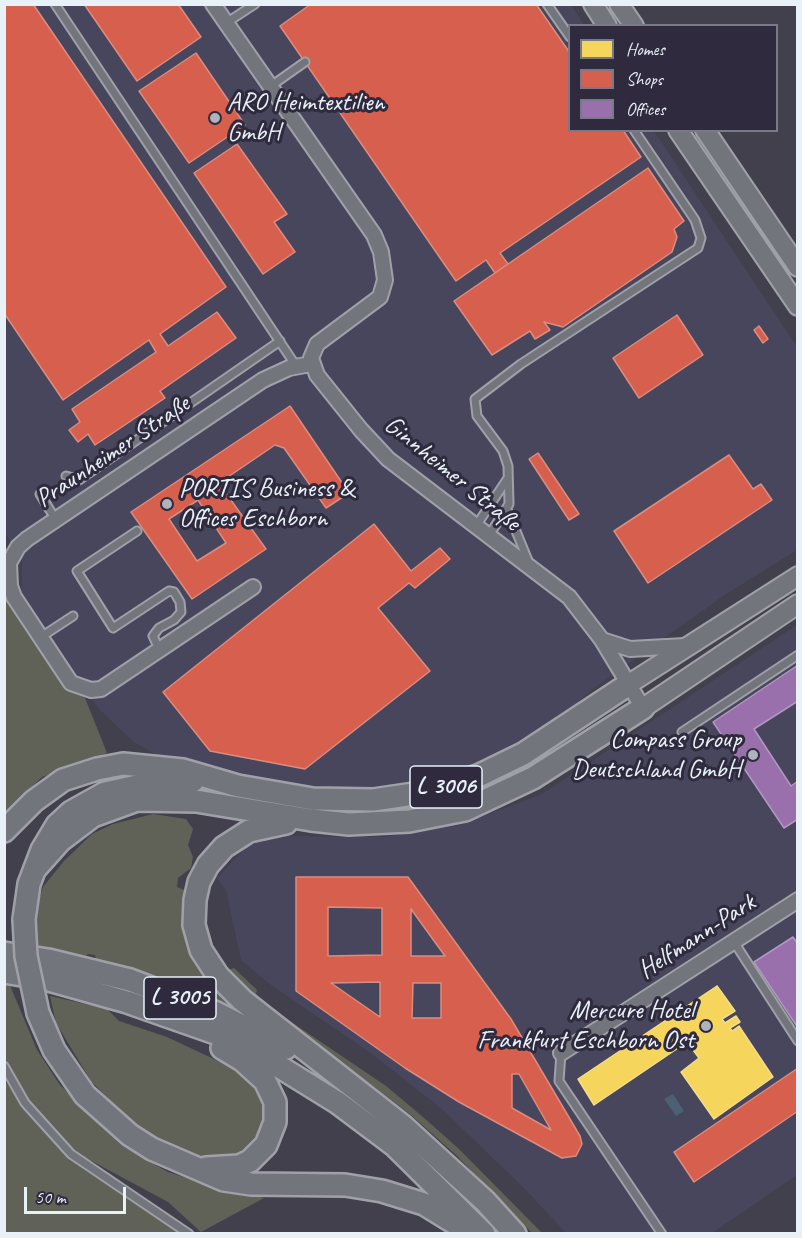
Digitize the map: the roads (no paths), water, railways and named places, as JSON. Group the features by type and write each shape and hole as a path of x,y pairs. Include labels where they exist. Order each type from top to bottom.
{"highway":[{"name":"L 3006","path":"238,786 290,796 351,801 392,799 434,790 480,775 524,754 629,684"},
{"name":"L 3006","path":"326,822 390,823 465,810 533,778 643,708"},
{"path":"4,831 49,789 82,773 118,765 183,770 238,786"},
{"path":"238,786 172,781 129,795 76,828 35,869 29,884 24,919 26,956 38,1013 54,1050 68,1072 105,1115 152,1149 195,1168 224,1180 250,1184 345,1185 382,1191 424,1204 472,1233"},
{"path":"129,795 196,801 326,822"},
{"path":"326,822 276,824 249,831 224,847 208,865 197,891 194,925 201,950 218,976 260,1015 342,1078"},
{"name":"L 3005","path":"4,952 92,970 174,995 249,1028 342,1078 403,1126 485,1201 515,1233"},
{"name":"L 3005","path":"4,972 96,993 224,1036 254,1051 338,1103 394,1145 484,1233"},
{"path":"195,1168 228,1168 250,1161 267,1145 275,1122 275,1102 265,1081 242,1060 215,1044 198,1029"}],"main road":[{"path":"593,4 606,24"},
{"path":"619,4 633,24"},
{"path":"679,132 798,306"},
{"path":"706,132 798,267"},
{"name":"L 3006","path":"629,684 798,576"},
{"name":"L 3006","path":"643,708 798,604"}],"street":[{"path":"219,6 226,22 374,235 385,268 385,280 380,297 317,344 312,364"},
{"name":"Praunheimer Straße","path":"253,587 160,651 100,689 91,690 71,683 14,597 10,586 9,563 18,547 263,380 296,366 312,364"},
{"name":"Ginnheimer Straße","path":"312,364 317,375 374,444 475,527 530,565 569,597 602,640 643,708"},
{"path":"602,640 630,649 690,645"},
{"name":"Helfmann-Park","path":"561,1053 798,900"}],"lane":[{"path":"55,4 296,366"},
{"path":"226,22 255,4"},
{"path":"547,4 568,34"},
{"path":"271,86 305,62"},
{"path":"488,537 507,509 510,498 509,476 506,458 477,416 474,404 479,394 698,248 701,238 695,220 635,132"},
{"path":"66,476 79,480 280,341"},
{"path":"475,527 509,476"},
{"path":"40,494 57,520"},
{"path":"507,509 530,565"},
{"path":"137,531 77,571 113,628 169,591 174,592 180,602 181,612 174,620 159,628 153,636 160,651"},
{"path":"41,637 73,616"},
{"path":"682,732 798,655"},
{"path":"734,942 798,1041"},
{"path":"561,1053 559,1081 662,1233"},
{"path":"4,1066 25,1103 71,1154 189,1233"}],"water":[{"path":"673,1094 684,1111 676,1116 664,1099"}],"place":[{"name":"ARO Heimtextilien GmbH","path":"215,118"},
{"name":"PORTIS Business & Offices Eschborn","path":"167,504"},
{"name":"Compass Group Deutschland GmbH","path":"753,755"},
{"name":"Mercure Hotel Frankfurt Eschborn Ost","path":"706,1026"}]}
